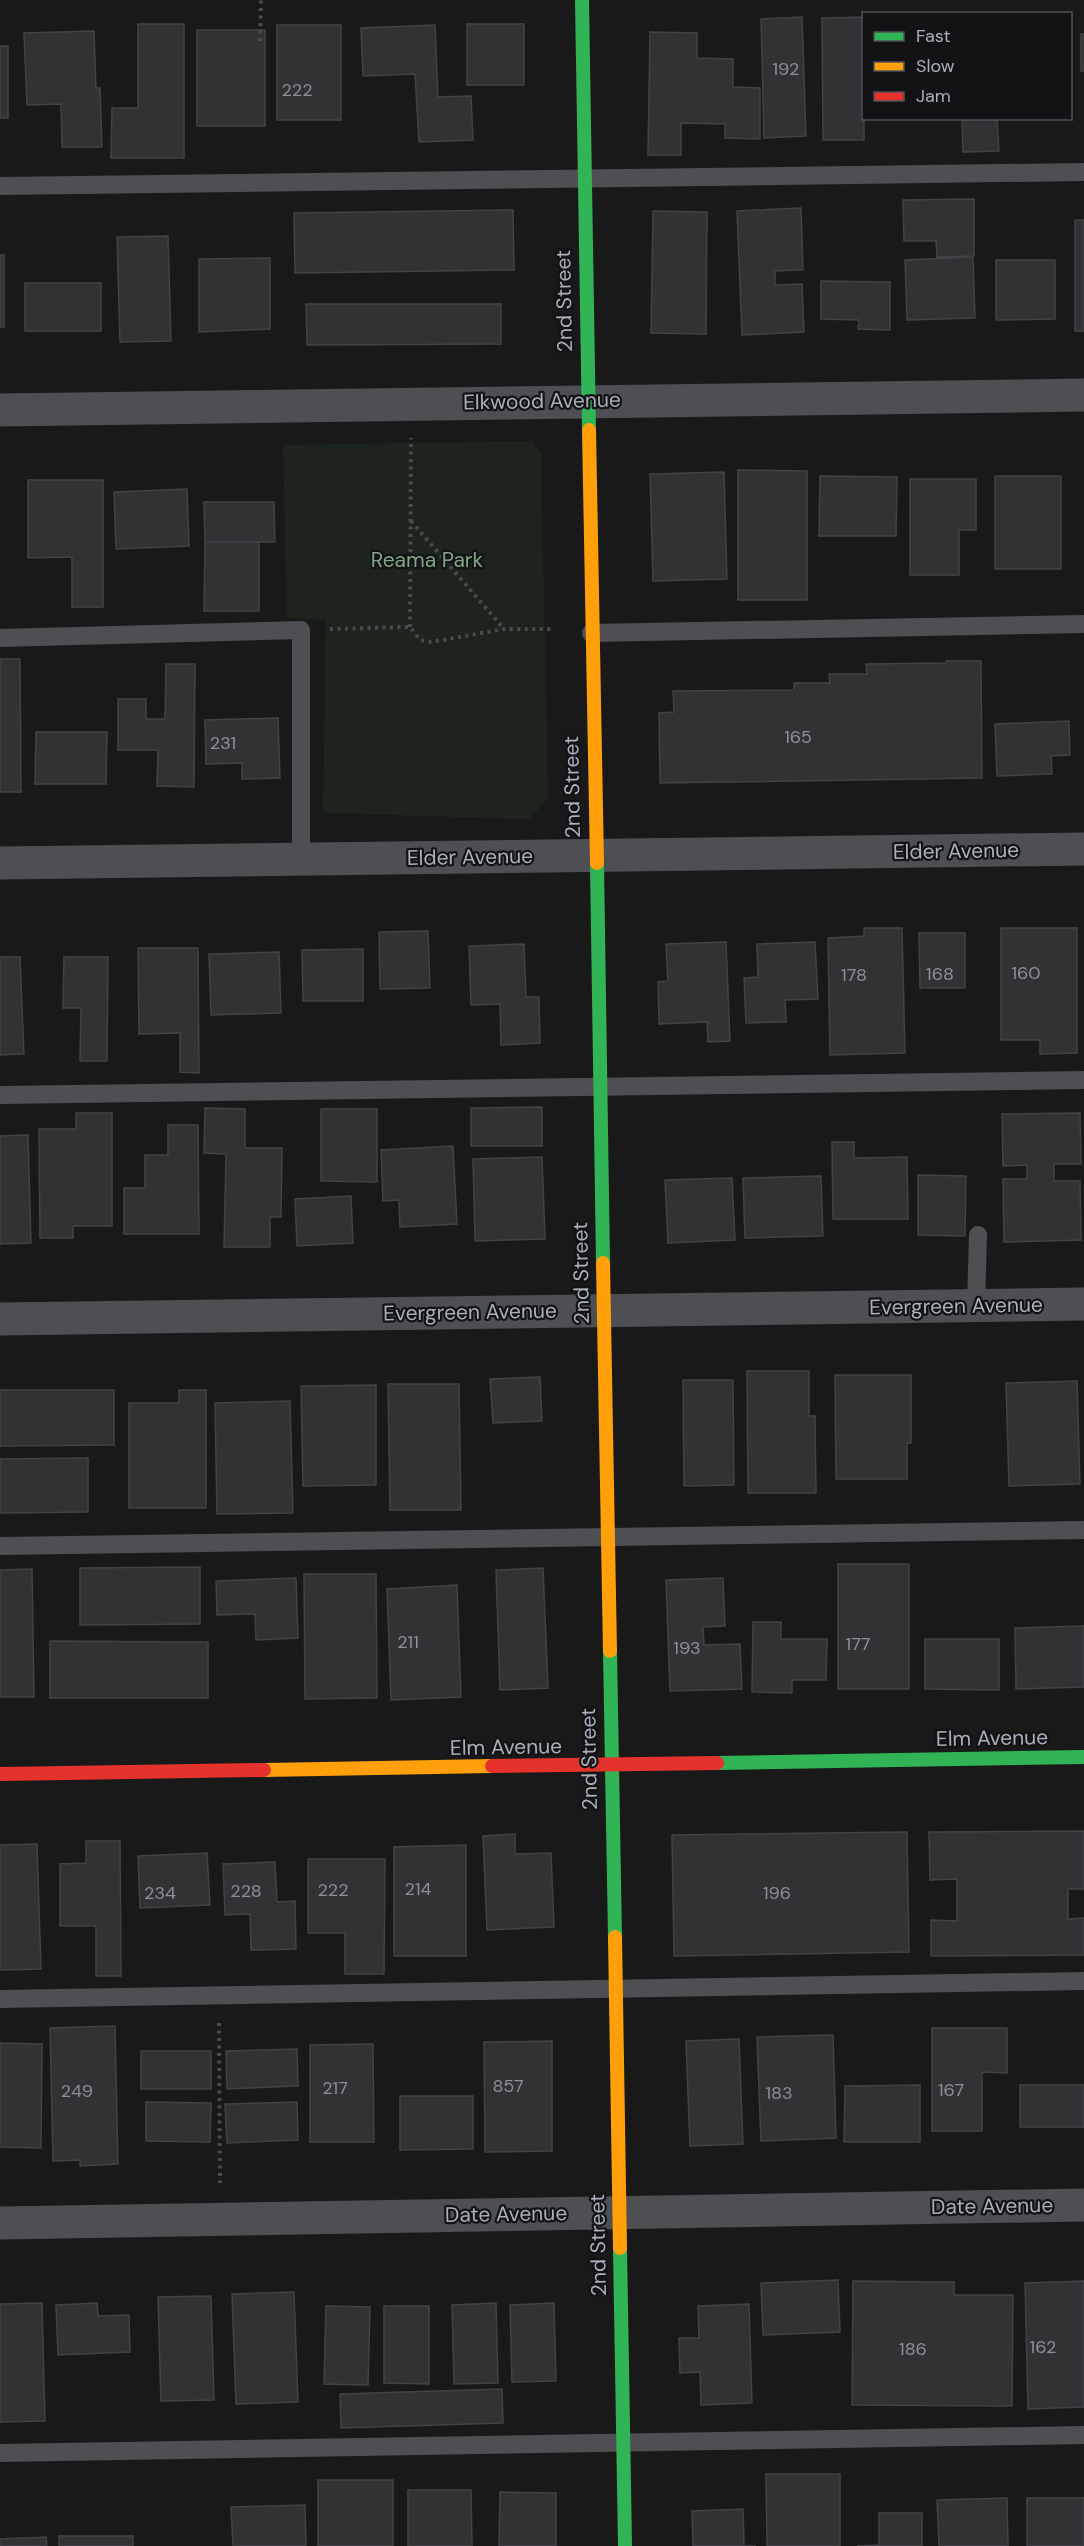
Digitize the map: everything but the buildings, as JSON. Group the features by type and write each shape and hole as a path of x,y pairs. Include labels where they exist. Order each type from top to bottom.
{"street":[{"name":"2nd Street","path":"582,0 602,1310 625,2546"},
{"name":"Elkwood Avenue","path":"0,410 1084,395"},
{"name":"Elder Avenue","path":"0,863 1084,849"},
{"name":"Evergreen Avenue","path":"0,1319 1084,1304"},
{"name":"Elm Avenue","path":"0,1774 1084,1757"},
{"name":"Date Avenue","path":"0,2223 1084,2205"}],"lane":[{"path":"0,186 1084,172"},
{"path":"591,633 1084,624"},
{"path":"0,638 301,630 301,860"},
{"path":"0,1095 599,1089 1084,1080"},
{"path":"976,1305 978,1235"},
{"path":"0,1546 1084,1530"},
{"path":"0,1999 1084,1981"},
{"path":"0,2453 1084,2435"}],"path":[{"path":"260,41 261,0"},
{"path":"411,438 410,627 420,640 432,642 504,629 552,629"},
{"path":"411,521 504,629"},
{"path":"301,630 410,627"},
{"path":"219,1995 220,2187"}],"green space":[{"name":"Reama Park","path":"532,441 541,453 548,799 529,819 323,813 326,620 287,618 283,445"}],"traffic: fast":[{"path":"582,0 589,430"},
{"path":"597,863 603,1263"},
{"path":"610,1651 615,1937"},
{"path":"717,1763 1084,1757"},
{"path":"620,2248 625,2546"}],"traffic: slow":[{"path":"589,430 597,863"},
{"path":"603,1263 610,1651"},
{"path":"264,1770 492,1766"},
{"path":"615,1937 620,2248"}],"traffic: jam":[{"path":"492,1766 717,1763"},
{"path":"0,1774 264,1770"}]}
